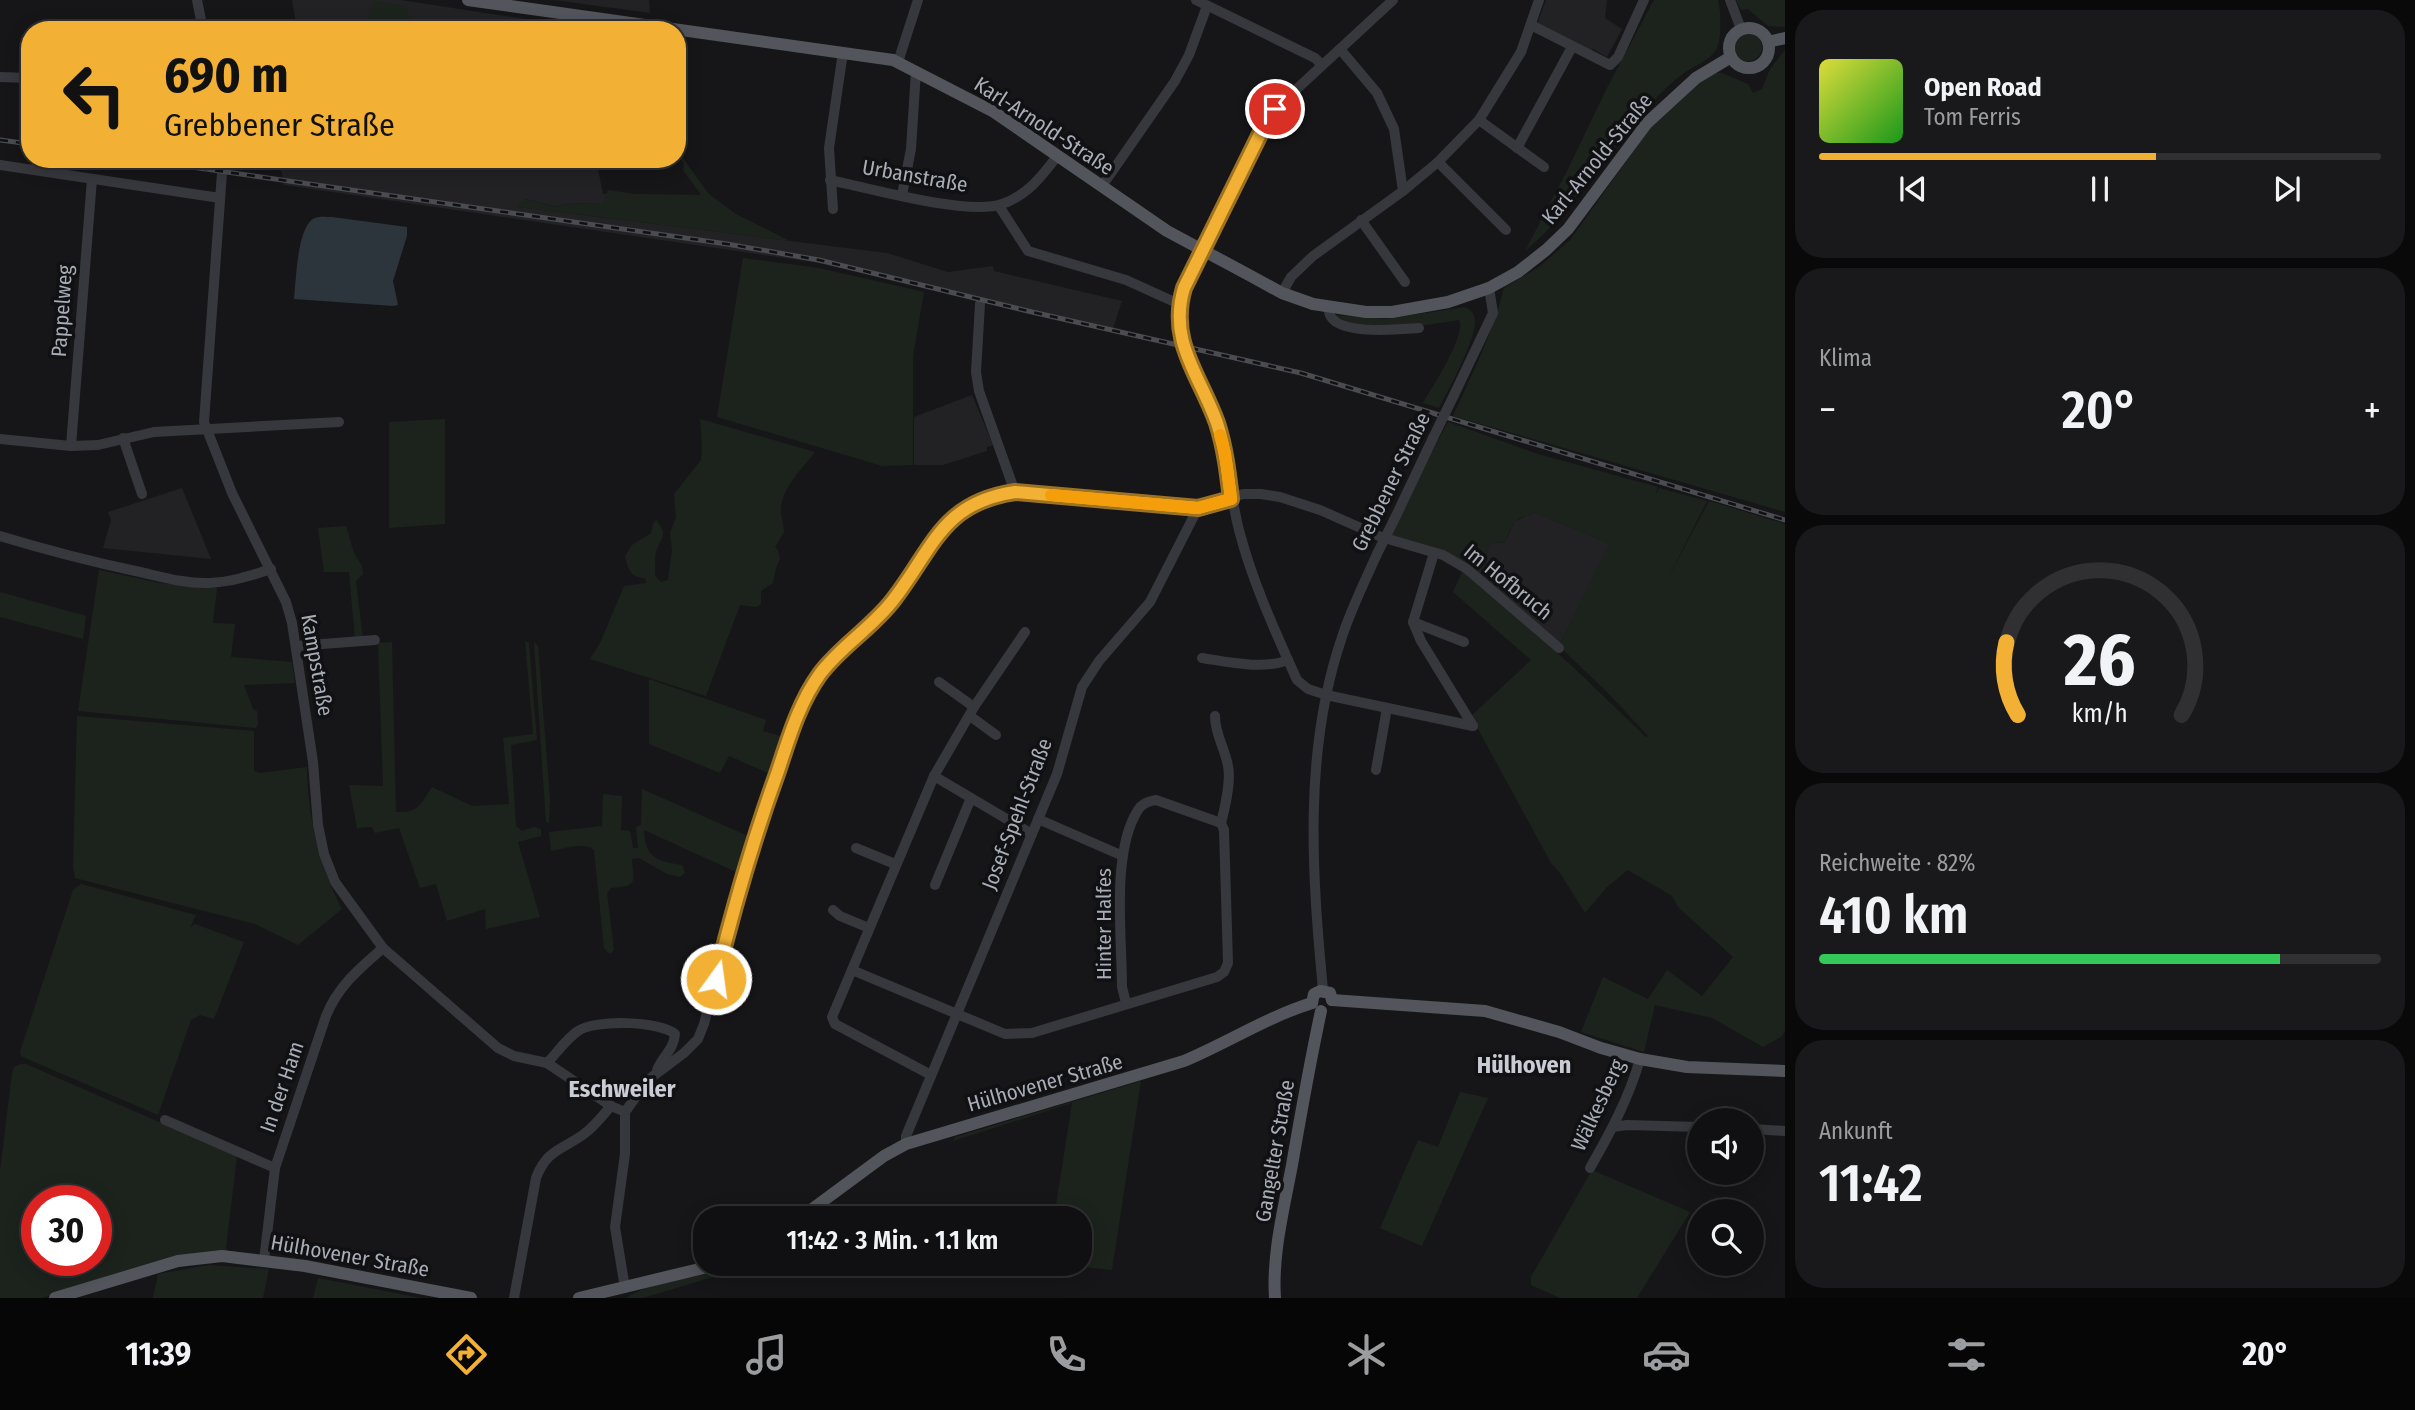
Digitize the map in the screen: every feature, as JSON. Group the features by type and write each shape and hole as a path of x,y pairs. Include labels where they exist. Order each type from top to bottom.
{"main road":[{"name":"Karl-Arnold-Straße","path":"468,0 612,21"},
{"path":"1741,29 1756,29 1764,34 1768,41 1766,58 1754,67 1742,66 1731,57 1728,48 1731,39 1741,29"},
{"name":"Karl-Arnold-Straße","path":"686,32 843,52 898,62 994,112 1167,231 1282,293 1329,307 1366,312 1392,312 1448,302 1489,288 1518,271 1553,243 1588,204 1647,123 1696,78 1731,57"},
{"path":"1768,41 1785,38"},
{"path":"1328,995 1329,1008 1317,1007 1314,994 1328,995 1485,1011 1640,1059 1687,1067 1785,1071"},
{"name":"Hülhovener Straße","path":"816,1206 884,1156 906,1144 1184,1061 1278,1015 1317,1007"},
{"name":"Gangelter Straße","path":"1275,1298 1274,1281 1279,1237 1311,1058 1317,1007"},
{"name":"Hülhovener Straße","path":"55,1298 178,1261 222,1256 264,1260 471,1298"},
{"path":"579,1298 693,1271"}],"street":[{"path":"197,0 202,21"},
{"path":"898,62 918,0"},
{"path":"1196,0 1315,58 1322,65"},
{"path":"1393,0 1275,109 1264,126 1184,288 1179,304 1180,333 1216,421 1225,453 1231,499 1247,559 1297,680 1308,689 1326,695 1473,726 1421,641 1413,622 1434,552"},
{"path":"1282,293 1291,277 1306,263 1403,191 1438,162 1479,120 1521,52 1539,0"},
{"path":"1531,25 1610,65 1618,57 1644,0"},
{"path":"1730,0 1741,29"},
{"path":"1102,186 1175,81 1189,55 1207,5"},
{"path":"1517,148 1572,47"},
{"path":"1340,49 1377,93 1394,129 1403,191"},
{"name":"Urbanstraße","path":"833,209 828,148 843,52"},
{"path":"902,195 911,149 916,71"},
{"path":"0,77 21,78"},
{"path":"1479,120 1544,167"},
{"name":"Urbanstraße","path":"830,180 939,203 984,207 999,205 1022,194 1035,184 1058,155"},
{"path":"1438,162 1506,230"},
{"path":"0,165 220,198"},
{"name":"Kampstraße","path":"222,168 204,413 206,431 232,493 286,602 296,646 324,854 335,882 383,947 498,1048 529,1061 547,1063"},
{"name":"Pappelweg","path":"71,446 92,179"},
{"path":"999,205 1028,251 1126,280 1179,304"},
{"path":"1361,220 1405,282"},
{"name":"Grebbener Straße","path":"1328,995 1314,898 1313,831 1316,772 1326,695 1342,636 1377,554 1493,313 1489,288"},
{"path":"980,304 976,372 979,391 1015,492"},
{"name":"Karl-Arnold-Straße","path":"1329,307 1330,318 1349,327 1419,328"},
{"path":"0,439 71,446 98,445 154,432 339,422"},
{"path":"123,438 142,494"},
{"path":"625,1288 615,1227 624,1174 625,1112 637,1092 656,1073 698,1039 752,845 793,728 810,690 835,656 880,617 950,520 977,502 1015,492 1198,508 1231,499"},
{"name":"Im Hofbruch","path":"1231,499 1261,494 1280,497 1320,510 1381,537 1434,552 1466,569 1559,648"},
{"name":"Josef-Spehl-Straße","path":"906,1144 906,1136 1057,774 1083,687 1099,661 1150,602 1198,508"},
{"path":"0,537 184,581 224,582 271,569"},
{"path":"1413,622 1464,642"},
{"path":"931,1075 835,1024 832,1017 934,776 972,712 1026,632"},
{"path":"296,646 375,640"},
{"path":"1202,658 1241,665 1278,664 1288,660"},
{"path":"939,682 996,735"},
{"path":"1376,770 1387,708"},
{"name":"Hinter Halfes","path":"852,970 1005,1034 1032,1033 1217,977 1224,972 1228,962 1224,830 1221,823 1229,767 1215,730 1215,716"},
{"path":"934,776 1031,834"},
{"path":"935,885 971,798"},
{"name":"Hinter Halfes","path":"1126,1003 1122,987 1121,878 1123,856 1138,808 1146,802 1156,800 1221,823"},
{"path":"1038,819 1123,856"},
{"path":"856,848 895,864"},
{"path":"833,910 840,916 869,928"},
{"name":"In der Ham","path":"264,1260 275,1168 331,1004 348,979 383,947"},
{"path":"625,1112 611,1106 547,1063 567,1040 586,1027 604,1024 646,1025 670,1030 675,1034 675,1045 661,1061 656,1073"},
{"name":"Wälkesberg","path":"1590,1168 1633,1086 1640,1059"},
{"path":"514,1298 536,1178 541,1166 559,1147 587,1133 611,1106"},
{"path":"165,1120 275,1168"},
{"path":"1613,1127 1687,1127"},
{"path":"1764,1130 1785,1131"}],"shaded area":[{"path":"292,0 401,0 538,21 296,21"},
{"path":"554,0 649,0 650,13"},
{"path":"1546,0 1607,0 1605,18 1622,29 1607,57 1593,49 1585,52 1537,25"},
{"path":"1654,0 1718,0 1720,37 1717,48 1711,56 1680,76 1659,95 1562,215 1525,251 1608,86"},
{"path":"1736,0 1785,0 1785,27 1768,26 1748,9 1741,10"},
{"path":"374,1 407,6 410,21 366,21"},
{"path":"1748,33 1758,37 1762,47 1758,57 1748,61 1738,57 1734,47 1738,37"},
{"path":"1785,50 1785,512 1453,416 1488,337 1504,288 1539,267 1570,240 1655,121 1702,80 1715,73 1722,73 1748,84 1753,93 1762,89 1770,69"},
{"path":"686,162 709,194 736,214 790,241 518,207 525,199 558,207 567,203 603,204 608,190 635,194 701,195 683,170"},
{"path":"281,168 598,168 603,194 607,194 603,204 567,203 558,207 526,199 518,207 887,253 948,272 993,266 994,271 1122,301 1112,332 818,263 284,185"},
{"path":"332,217 407,227 407,236 393,281 398,305 294,299 298,255 304,231 315,218"},
{"path":"743,258 819,268 924,292 913,356 913,465 882,466 717,417"},
{"path":"1465,307 1474,315 1474,328 1461,364 1439,408 1423,403 1453,349 1458,337 1459,320 1378,328 1347,322 1335,315 1386,319"},
{"path":"972,395 993,445 987,447 987,451 943,465 914,465 914,417"},
{"path":"445,419 445,524 389,528 389,422"},
{"path":"700,419 815,452 793,479 782,501 784,532 775,547 780,559 773,583 761,591 761,604 756,607 740,605 706,696 590,659 600,643 624,586 646,583 645,578 631,572 625,556 632,545 651,533 656,520 663,537 655,555 655,576 661,582 668,580 672,550 670,533 676,517 674,494 701,460"},
{"path":"1448,422 1538,454 1658,487 1655,496 1659,488 1707,501 1666,582 1709,501 1785,524 1785,1031 1781,1037 1763,1047 1712,1018 1655,1005 1644,1052 1581,1032 1603,977 1648,999 1667,970 1702,996 1733,957 1678,907 1672,896 1628,870 1606,888 1585,913 1551,863 1471,716 1531,660 1453,592 1463,570 1648,736 1559,646 1609,544 1534,512 1516,521 1505,542 1492,543 1476,572 1388,534"},
{"path":"182,488 211,559 103,548 111,520 108,512"},
{"path":"1534,512 1610,544 1559,646 1476,572 1492,543 1505,542 1514,522"},
{"path":"346,526 363,574 356,581 363,639 355,640 349,572 324,572 318,528"},
{"path":"99,570 160,583 217,588 213,623 235,624 231,657 292,662 295,683 244,685 253,709 257,711 258,725 255,728 78,711"},
{"path":"0,592 86,616 83,639 0,617"},
{"path":"525,641 529,643 537,740 511,745 516,826 522,831 534,827 541,829 541,836 518,842 540,917 486,929 485,909 447,921 436,884 420,888 399,828 375,833 372,827 357,828 349,785 383,786 378,643 392,642 396,812 404,812 415,809 432,787 472,806 509,804 503,738 533,734"},
{"path":"534,642 538,646 550,799 549,823 546,822"},
{"path":"649,679 766,720 763,731 784,737 770,774 729,756 720,773 649,744"},
{"path":"77,716 254,731 254,771 260,773 307,767 316,840 342,909 298,945 255,924 75,878 73,867"},
{"path":"642,789 748,836 736,872 644,830 650,852 659,860 682,865 685,873 680,877 667,874 639,858 632,859 632,882 626,886 611,888 607,893 614,950 610,954 604,948 594,850 579,846 551,851 549,832 602,826 603,794 622,796 621,830 630,831 633,848 638,848 636,827 641,825"},
{"path":"81,884 196,915 190,928 195,924 244,942 214,1019 200,1015 191,1020 158,1115 21,1056 20,1052 73,890"},
{"path":"26,1064 237,1156 226,1248 228,1252 165,1260 42,1298 0,1298 0,1171 14,1067"},
{"path":"1141,1081 1112,1270 1092,1268 1092,1206 1056,1206 1072,1103 953,1141 955,1137"},
{"path":"1460,1092 1488,1098 1422,1246 1380,1228 1418,1140 1438,1147"},
{"path":"1592,1170 1687,1211 1687,1217 1637,1298 1560,1298 1531,1285 1531,1277"},
{"path":"208,1265 269,1269 263,1298 153,1298 158,1274"},
{"path":"716,1276 643,1298 627,1298 656,1285 686,1278"},
{"path":"318,1278 421,1298 313,1298"}],"railway":[{"path":"0,140 21,143"},
{"path":"199,168 727,244 819,260 1301,373 1785,520"}],"slow traffic":[{"path":"1051,495 1198,508 1231,499 1220,435"}],"district":[{"name":"Hülhoven","path":"1524,1065"},
{"name":"Eschweiler","path":"622,1089"}],"route":[{"path":"716,979 752,845 793,728 810,690 835,656 880,617 950,520 977,502 1015,492 1198,508 1231,499 1225,453 1216,421 1180,333 1179,304 1184,288 1264,126 1275,109"}]}
